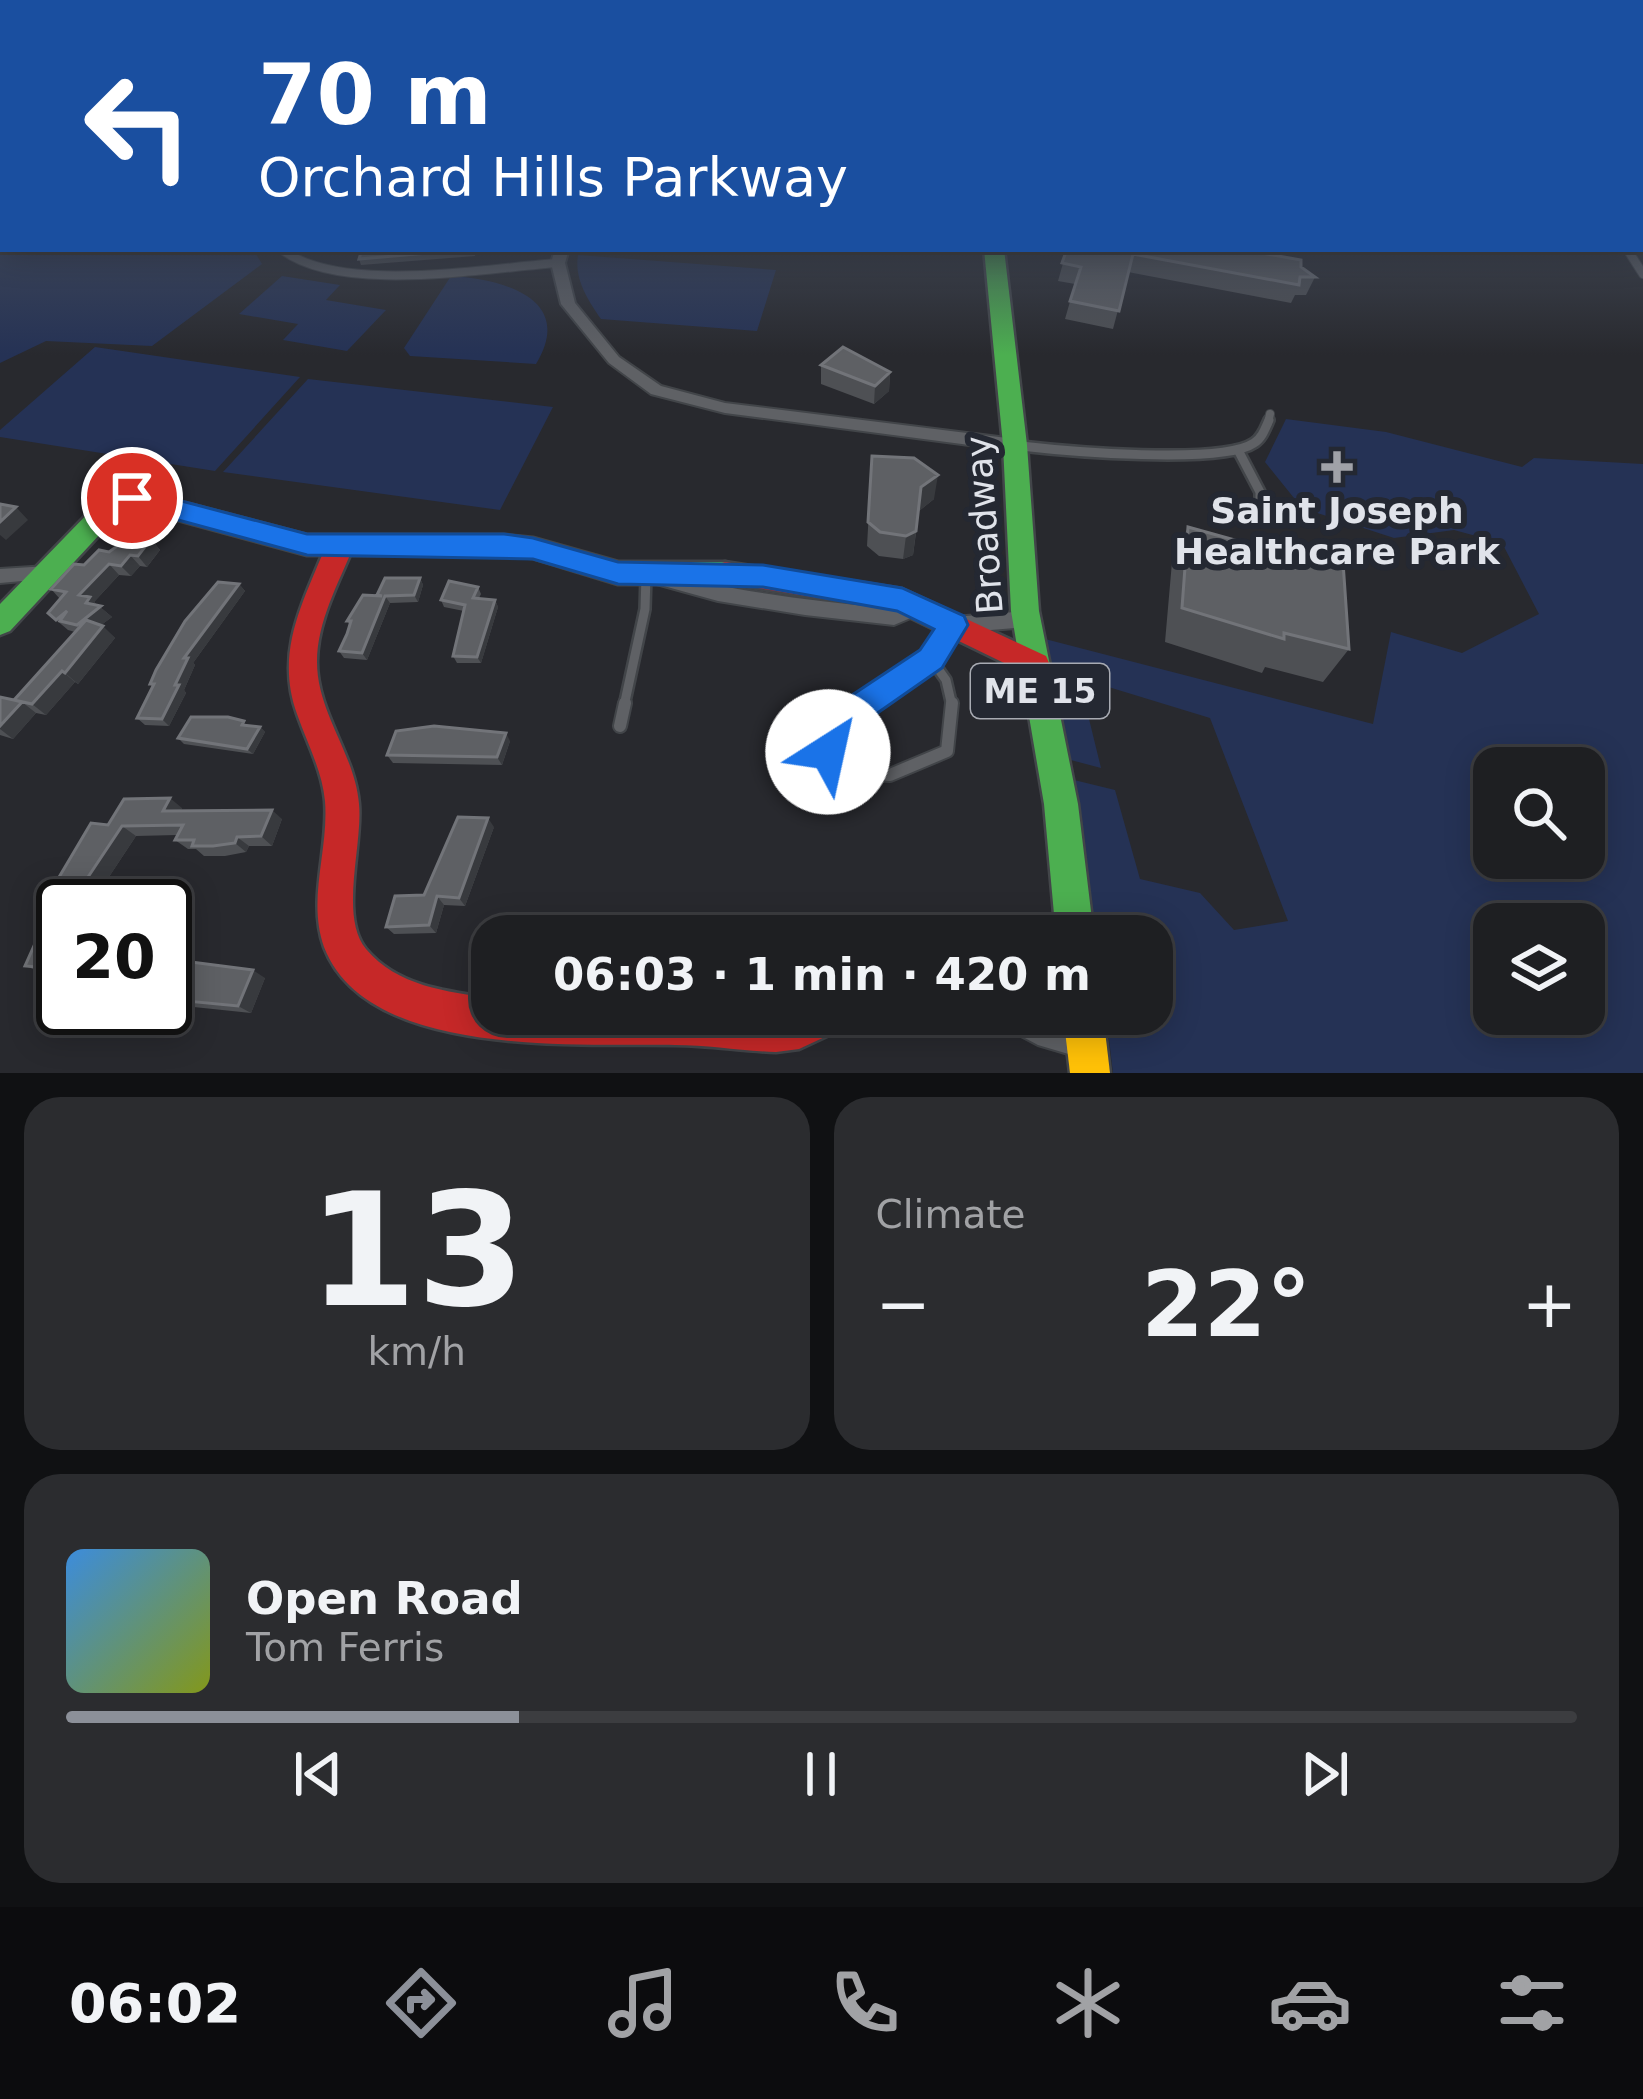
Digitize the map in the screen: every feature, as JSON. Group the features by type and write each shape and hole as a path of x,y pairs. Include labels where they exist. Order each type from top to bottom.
{"street":[{"name":"Broadway","path":"995,255 1027,619 1061,804 1073,915"},
{"path":"560,256 568,304 614,360 656,390 725,408 1015,445"},
{"path":"0,623 106,511 132,498 270,538 339,548 504,545 533,548 603,570 651,576 719,572 763,576 902,600 1035,665"},
{"path":"339,548 308,628 303,682 342,802 336,920 350,961 368,983 390,996 471,1014"},
{"path":"0,575 48,573"},
{"path":"953,625 1027,619"},
{"path":"1043,1035 1088,1060"}],"lane":[{"path":"288,255 300,266 348,273 560,256"},
{"path":"1015,445 1069,452 1238,450 1265,432 1270,414"},
{"path":"1238,450 1260,491 1260,504"},
{"path":"620,726 651,576"},
{"path":"931,659 949,678 955,713 947,751 890,775 836,772 828,752 831,727 931,659 953,625"}],"shaded area":[{"path":"0,255 257,255 262,264 152,346 46,341 0,363"},
{"path":"579,255 776,270 757,331 601,319 580,281"},
{"path":"282,276 340,285 326,300 386,310 347,351 283,340 298,324 239,314"},
{"path":"451,276 511,288 540,308 547,323 546,341 536,364 410,356 404,348"},
{"path":"95,347 300,377 215,471 0,437 0,430"},
{"path":"308,379 553,407 500,510 223,472"},
{"path":"1286,419 1386,432 1522,467 1534,458 1643,464 1643,1073 1113,1073 1108,1035 1173,1035 1173,915 1092,915 1074,780 1115,790 1140,879 1200,893 1234,930 1288,921 1210,718 1079,678 1101,768 1067,759 1045,639 1373,724 1391,632 1462,653 1539,614 1502,543 1454,530 1394,538 1302,508 1265,462"}],"building":[{"path":"1065,255 1133,255 1119,311 1070,301 1081,267 1062,263"},
{"path":"1139,255 1273,255 1301,260 1301,267 1315,277 1300,277 1299,285"},
{"path":"843,347 890,372 875,386 821,365"},
{"path":"872,456 914,458 938,475 921,487 916,531 906,536 880,532 868,522"},
{"path":"0,504 16,507 0,522"},
{"path":"1188,527 1292,556 1292,550 1343,562 1349,649 1284,633 1284,639 1182,608"},
{"path":"130,537 151,539 138,556 130,555 121,566 109,564 79,595 90,597 86,603 101,606 77,625 60,621 67,611 56,620 48,613 66,592 51,589 74,564 84,565 99,550 109,552"},
{"path":"385,578 420,578 414,595 385,596 362,653 339,651 351,621 347,621 363,595 382,596 377,595"},
{"path":"449,581 478,587 473,598 495,600 477,657 453,656 465,605 441,600"},
{"path":"218,582 239,584 184,658 188,658 175,685 179,685 162,719 137,718 156,670 185,621"},
{"path":"86,620 103,626 32,704 14,700"},
{"path":"0,697 22,702 0,726"},
{"path":"191,717 228,717 260,727 247,749 178,738"},
{"path":"434,726 506,733 497,757 387,755 396,731"},
{"path":"170,798 163,811 272,810 261,836 237,837 235,843 213,846 175,840 183,825 122,826 87,879 58,879 91,823 108,825 124,799"},
{"path":"458,817 488,818 459,898 437,896 429,925 386,927 395,896 424,895"},
{"path":"36,941 36,967 25,966"},
{"path":"192,962 253,970 238,1006 192,1002"}],"traffic: fast":[{"path":"995,255 1015,445 1025,611 1061,804 1073,915"},
{"path":"0,623 106,511 132,498 307,545 504,545 533,548 618,573 725,573"}],"traffic: slow":[{"path":"1085,1035 1090,1073"}],"traffic: jam":[{"path":"339,548 316,603 302,660 307,696 342,799 335,902 341,941 350,960 375,984 412,1002 471,1015"},
{"path":"725,573 902,600 1035,665"}],"place":[{"name":"Saint Joseph Healthcare Park","path":"1337,467"}],"route":[{"path":"132,498 307,545 504,545 533,548 618,573 763,576 902,600 953,625 931,659 831,727 828,752"}]}
